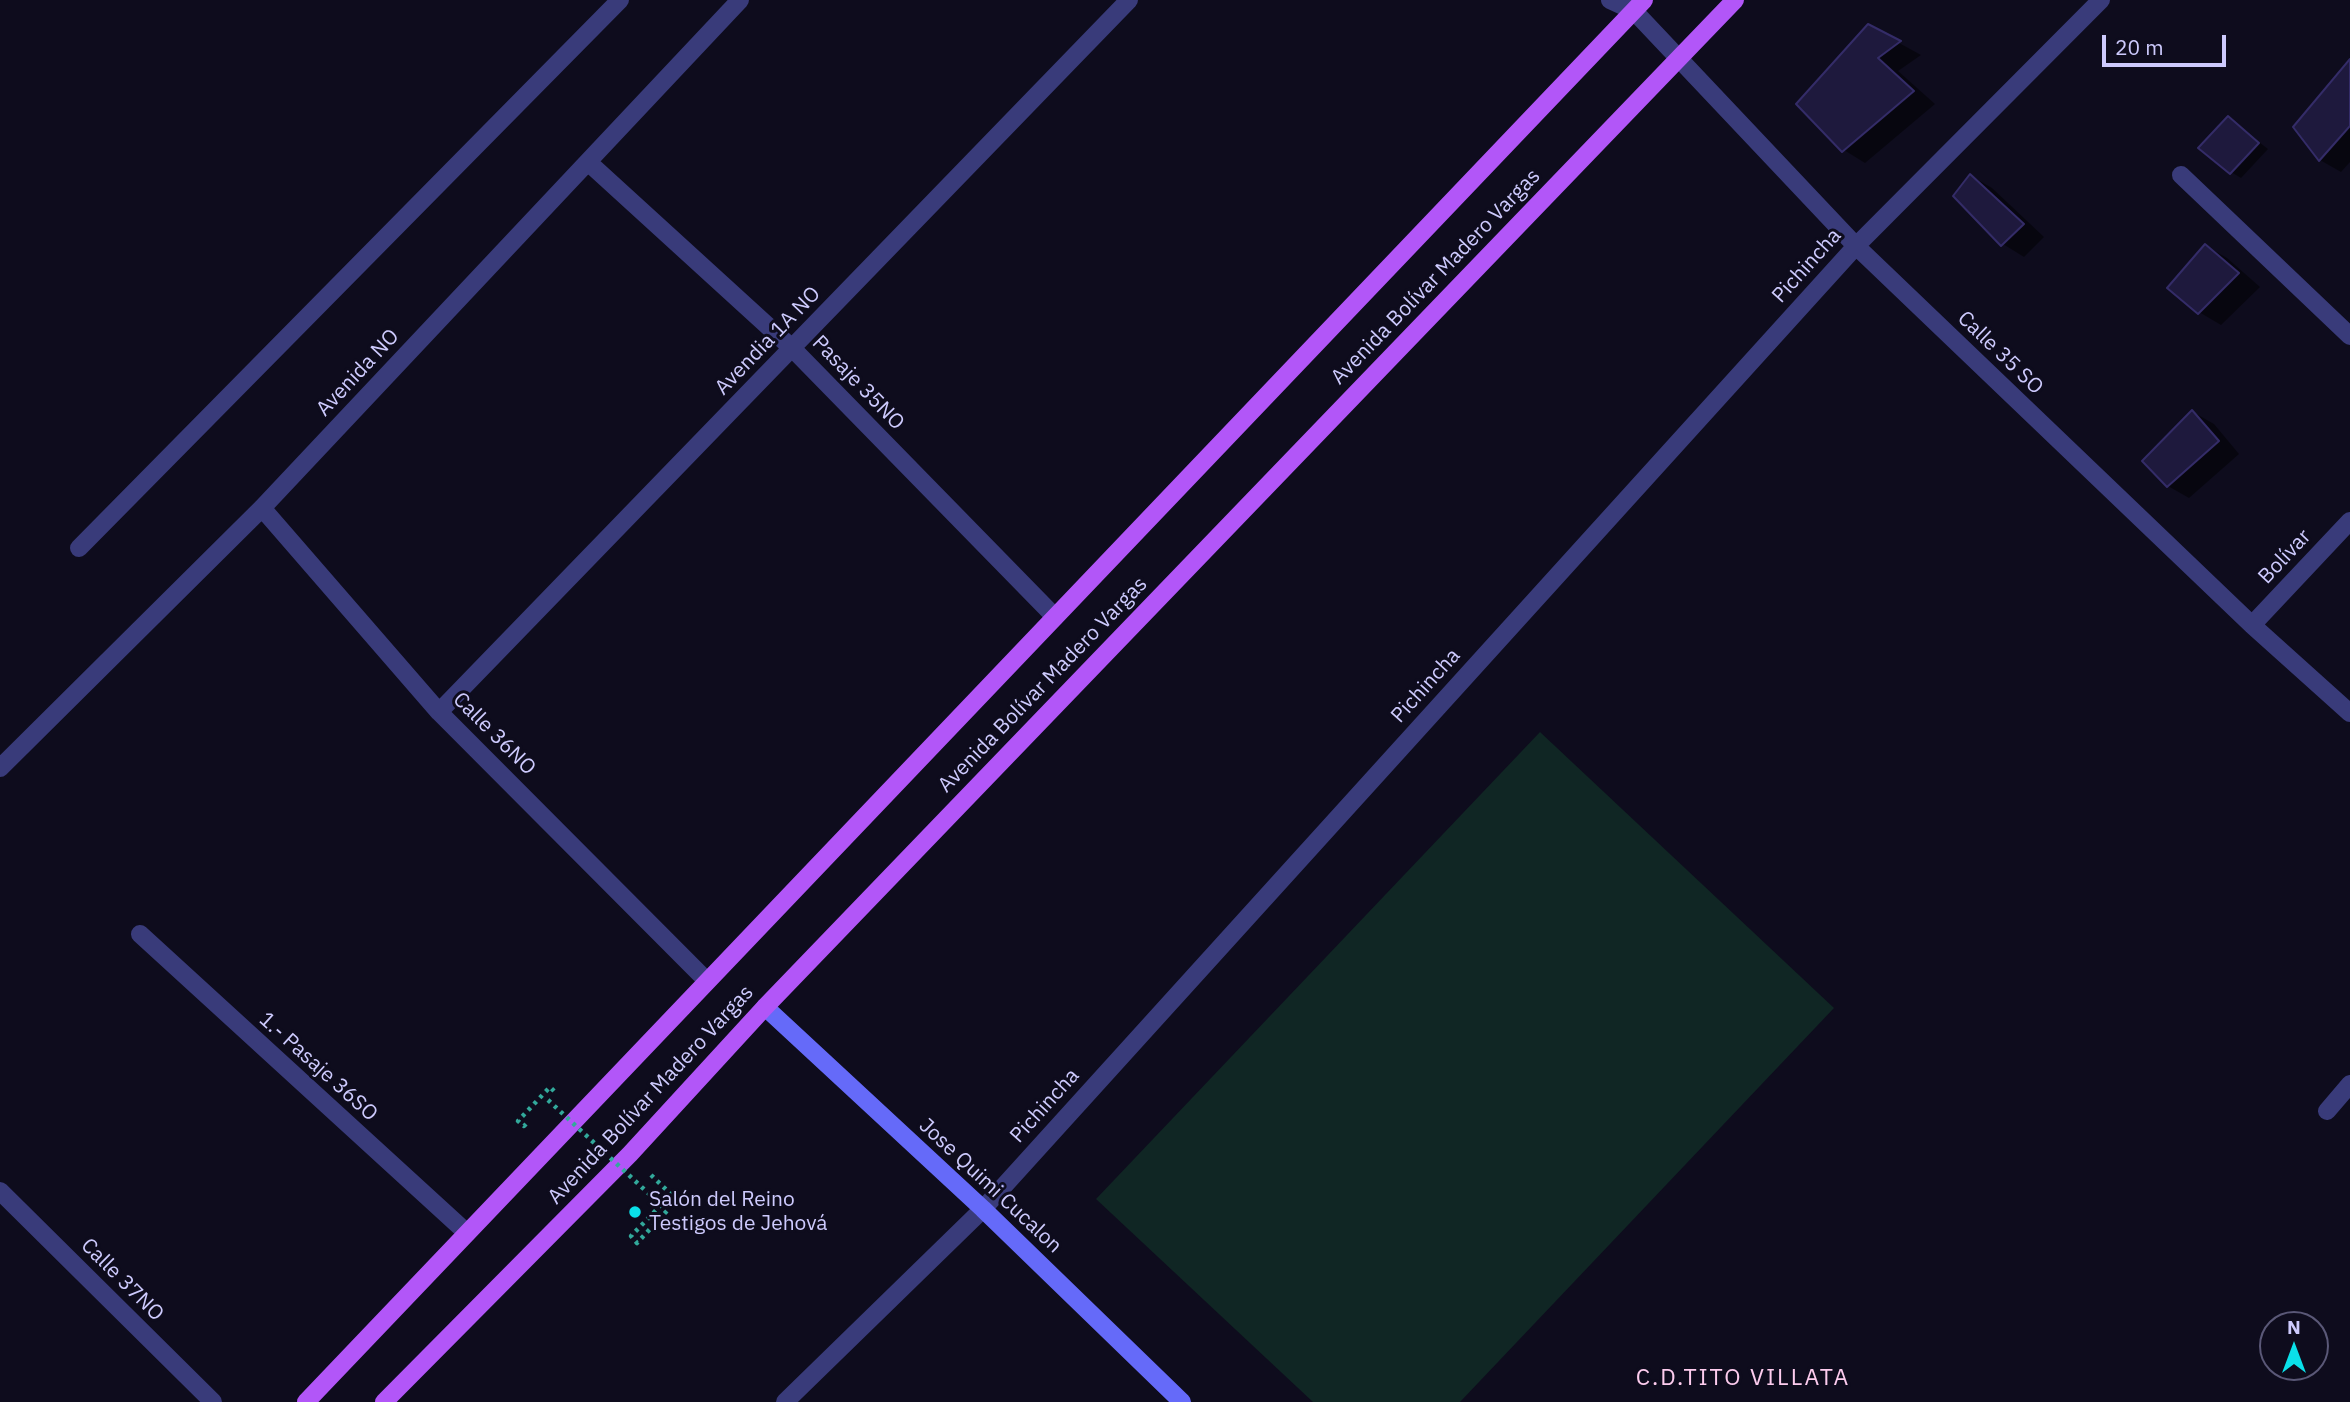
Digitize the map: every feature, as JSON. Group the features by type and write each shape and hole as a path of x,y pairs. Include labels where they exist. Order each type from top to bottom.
{"main road":[{"name":"Avenida Bolívar Madero Vargas","path":"384,1402 631,1154 765,1007 1735,0"},
{"name":"Avenida Bolívar Madero Vargas","path":"306,1402 706,980 1639,6"}],"street":[{"path":"79,548 620,0"},
{"name":"Avenida NO","path":"0,768 262,508 740,0"},
{"name":"Avendia 1A NO","path":"439,712 1129,0"},
{"path":"1610,0 1639,6"},
{"name":"Pichincha","path":"785,1402 983,1209 1856,246 2101,0"},
{"name":"Calle 35 SO","path":"1639,6 1678,59 1856,246 2252,625 2350,713"},
{"name":"Pasaje 35NO","path":"588,162 793,349 1055,617"},
{"path":"2181,175 2350,336"},
{"name":"Calle 36NO","path":"262,508 439,712 706,980"},
{"name":"Bolívar","path":"2252,625 2350,521"},
{"name":"1.- Pasaje 36SO","path":"139,934 467,1233"},
{"name":"Jose Quimi Cucalon","path":"765,1007 983,1209 1182,1402"},
{"path":"2327,1111 2350,1084"},
{"name":"Calle 37NO","path":"0,1191 213,1402"}],"path":[{"path":"532,1118 524,1126 518,1121 550,1087"},
{"path":"540,1109 548,1100 661,1205 631,1236 637,1242 677,1200"}],"green space":[{"path":"1540,732 1834,1008 1460,1402 1313,1402 1096,1199"}],"building":[{"path":"1868,24 1901,41 1878,58 1914,91 1842,152 1796,104"},
{"path":"2350,59 2350,126 2319,161 2293,127"},
{"path":"2228,116 2259,143 2230,174 2198,148"},
{"path":"1970,174 2024,224 2001,246 1953,196"},
{"path":"2205,244 2239,273 2198,314 2167,288"},
{"path":"2192,410 2219,441 2167,487 2142,461"}],"place":[{"name":"Salón del Reino Testigos de Jehová","path":"635,1212"}],"district":[{"name":"C.D.TITO VILLATA","path":"1743,1378"}]}
